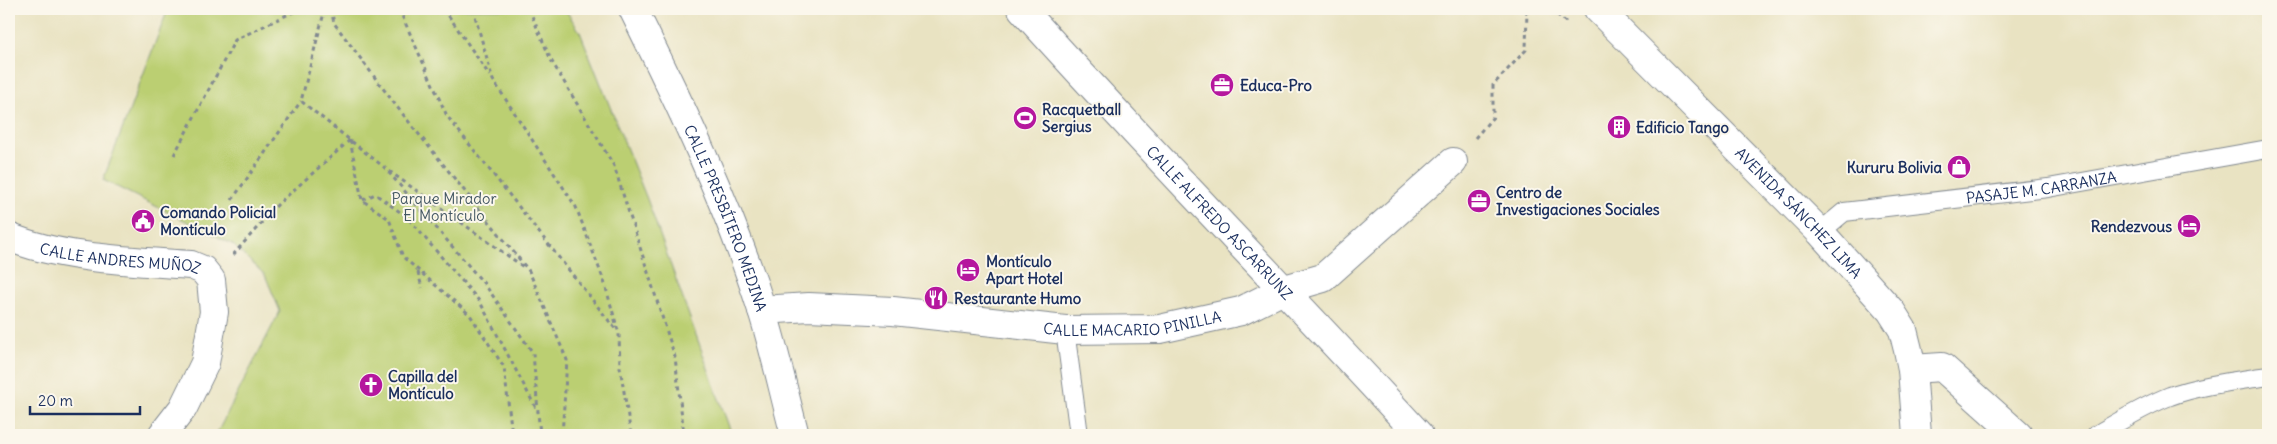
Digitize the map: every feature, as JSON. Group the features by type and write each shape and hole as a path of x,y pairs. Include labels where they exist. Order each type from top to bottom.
{"street":[{"name":"CALLE PRESBÍTERO MEDINA","path":"633,9 671,87 723,204 762,310 795,435"},
{"name":"CALLE ALFREDO ASCARRUNZ","path":"1022,9 1120,118 1285,289 1419,435"},
{"name":"AVENIDA SÁNCHEZ LIMA","path":"1600,9 1820,232 1891,311 1903,330 1912,369 1918,435"},
{"name":"CALLE MACARIO PINILLA","path":"762,310 808,307 893,311 1065,330 1160,328 1241,311 1285,289 1323,278 1453,162"},
{"name":"CALLE ANDRES MUÑOZ","path":"9,237 21,242 90,257 191,265 203,270 211,280 214,312 205,363 183,408 162,435"},
{"path":"1912,369 1942,367 2018,435"}],"lane":[{"name":"PASAJE M. CARRANZA","path":"1820,232 1844,212 2048,188 2268,149"},
{"path":"1065,330 1080,435"},
{"path":"2096,435 2128,416 2171,396 2224,383 2268,376"}],"path":[{"path":"174,156 234,40 299,9"},
{"path":"232,200 300,101 325,9"},
{"path":"331,9 334,23 380,84 529,271 567,360 562,435"},
{"path":"399,9 447,116 619,334"},
{"path":"444,9 576,207 604,281 619,334 620,367 632,435"},
{"path":"473,9 493,80"},
{"path":"529,9 550,60 614,166 675,357 684,435"},
{"path":"1476,136 1493,117 1493,85 1526,50 1527,9"},
{"path":"300,101 385,168 529,271"},
{"path":"350,140 362,200 389,219 403,257 470,315 504,367 512,435"},
{"path":"211,280 278,204 350,140"},
{"path":"385,168 486,286 533,353 540,435"},
{"path":"362,200 375,194 406,217 480,302 539,414"},
{"path":"418,271 422,288"}],"green space":[{"name":"Parque Mirador El Montículo","path":"168,9 565,9 580,32 647,199 732,435 216,435 280,311 265,275 232,244 103,180"}],"place":[{"name":"Educa-Pro","path":"1222,85"},
{"name":"Racquetball Sergius","path":"1025,118"},
{"name":"Edificio Tango","path":"1619,127"},
{"name":"Kururu Bolivia","path":"1959,167"},
{"name":"Centro de Investigaciones Sociales","path":"1479,201"},
{"name":"Comando Policial Montículo","path":"143,221"},
{"name":"Rendezvous","path":"2189,226"},
{"name":"Montículo Apart Hotel","path":"968,270"},
{"name":"Restaurante Humo","path":"936,298"},
{"name":"Capilla del Montículo","path":"371,385"}]}
